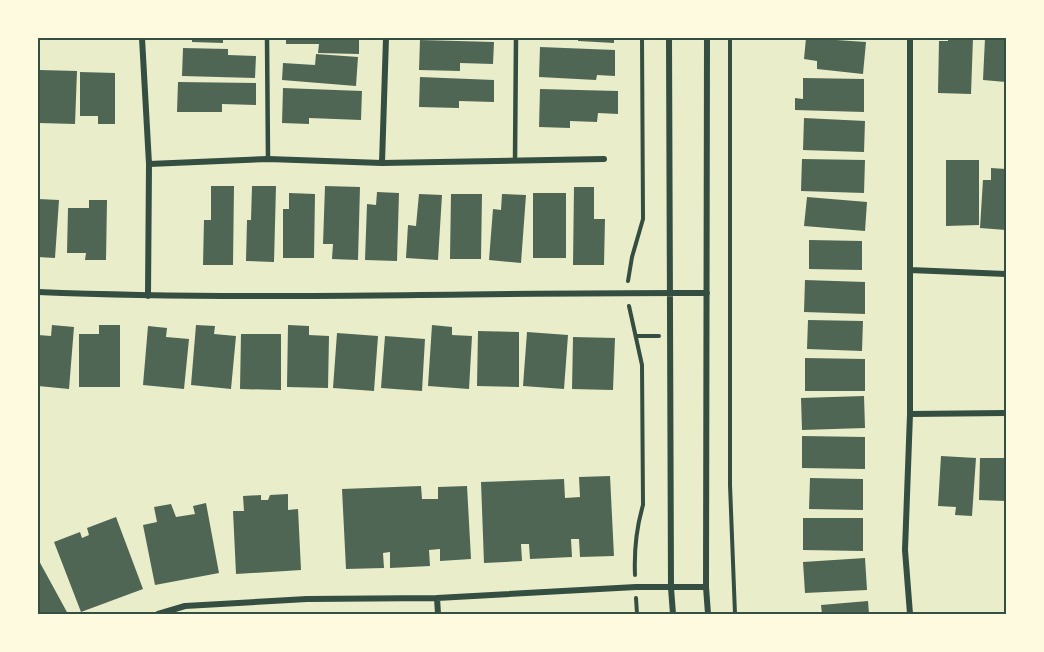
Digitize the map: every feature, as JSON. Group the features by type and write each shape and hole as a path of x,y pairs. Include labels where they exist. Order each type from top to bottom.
{"street":[{"path":"142,38 149,164 148,296"},
{"path":"382,163 386,38"},
{"path":"669,38 671,588 673,615"},
{"path":"707,38 706,587 708,615"},
{"path":"910,38 910,414 905,550 910,615"},
{"path":"149,164 268,159 382,163 604,159"},
{"path":"910,270 1006,274"},
{"path":"38,292 148,296 707,293"},
{"path":"910,414 1006,413"},
{"path":"158,615 185,606 307,599 437,598 636,587 706,587"},
{"path":"437,598 438,615"}],"lane":[{"path":"267,38 268,159"},
{"path":"515,160 516,38"}],"path":[{"path":"636,587 634,551 643,505 642,365 626,293 632,256 643,219 642,38"},
{"path":"730,38 730,485 735,615"}],"building":[{"path":"192,38 223,38 223,43 192,42"},
{"path":"286,38 359,38 359,54 318,53 319,44 286,44"},
{"path":"578,38 614,38 614,43 578,41"},
{"path":"806,38 866,42 863,74 817,69 817,61 804,59"},
{"path":"948,38 973,38 971,94 938,93 939,41 948,41"},
{"path":"985,38 1006,38 1006,82 983,80"},
{"path":"420,40 494,42 493,64 460,63 460,71 419,70"},
{"path":"540,47 615,50 615,76 597,75 596,80 539,77"},
{"path":"183,48 228,49 228,55 256,56 255,78 182,76"},
{"path":"316,54 358,57 356,86 282,80 283,63 315,65"},
{"path":"40,70 77,71 75,124 39,123"},
{"path":"80,72 115,73 115,124 98,124 98,116 80,116"},
{"path":"420,77 494,80 494,102 459,101 459,108 419,107"},
{"path":"803,78 864,79 864,112 795,110 795,98 803,99"},
{"path":"178,82 256,83 256,105 222,104 222,112 177,112"},
{"path":"283,88 362,91 361,120 309,118 309,124 282,123"},
{"path":"540,89 618,91 618,114 598,113 597,122 570,121 570,128 539,127"},
{"path":"804,118 865,121 864,152 803,150"},
{"path":"802,159 865,160 864,193 801,191"},
{"path":"946,160 979,160 979,225 946,226"},
{"path":"991,168 1006,169 1006,230 980,228 983,180 991,180"},
{"path":"211,186 234,186 233,265 203,265 204,220 211,220"},
{"path":"252,186 276,186 274,262 246,261 247,220 251,220"},
{"path":"325,186 360,187 358,260 332,259 333,244 323,244"},
{"path":"574,187 594,187 594,219 605,219 604,265 573,265"},
{"path":"377,192 399,193 397,261 365,260 367,204 376,205"},
{"path":"289,193 315,194 314,258 283,258 283,209 289,209"},
{"path":"533,193 566,193 566,258 533,258"},
{"path":"419,194 442,195 438,260 406,258 408,225 416,226"},
{"path":"451,194 482,194 481,259 450,259"},
{"path":"502,194 526,195 521,263 489,260 493,209 501,210"},
{"path":"807,197 867,202 865,231 804,226"},
{"path":"38,199 59,200 55,258 38,257"},
{"path":"89,200 107,200 106,260 85,260 86,253 67,253 68,208 89,208"},
{"path":"809,240 862,241 862,270 809,269"},
{"path":"805,280 865,282 865,314 804,312"},
{"path":"808,320 863,321 862,351 807,349"},
{"path":"52,325 74,327 69,389 38,386 38,335 51,336"},
{"path":"99,325 120,325 120,387 79,387 79,334 99,334"},
{"path":"196,325 215,326 214,334 236,336 231,389 191,385"},
{"path":"288,325 309,326 309,335 329,336 328,388 287,387"},
{"path":"432,325 452,327 452,335 472,336 469,389 428,386"},
{"path":"148,326 167,328 166,337 189,339 184,389 143,385"},
{"path":"478,331 519,332 519,387 477,386"},
{"path":"527,332 568,335 564,389 523,386"},
{"path":"337,333 378,336 374,391 333,388"},
{"path":"241,334 281,334 281,390 240,389"},
{"path":"385,336 425,339 422,391 381,388"},
{"path":"573,337 615,338 613,390 572,389"},
{"path":"805,358 865,359 865,391 805,391"},
{"path":"864,396 865,428 802,430 801,398"},
{"path":"802,436 865,437 865,469 802,468"},
{"path":"941,456 976,458 972,516 955,515 956,507 938,506"},
{"path":"980,458 1006,458 1006,501 979,500"},
{"path":"610,476 614,556 580,557 579,539 571,539 572,557 530,559 529,544 521,544 522,561 484,563 481,482 564,479 565,498 580,497 579,477"},
{"path":"810,478 863,479 863,510 809,509"},
{"path":"421,486 422,499 438,499 438,487 467,486 471,559 440,561 440,549 429,550 430,566 390,568 390,552 383,553 384,568 346,569 342,489"},
{"path":"288,494 288,510 298,509 301,570 236,574 233,511 244,511 243,496 261,495 261,500 268,500 270,495"},
{"path":"206,503 219,573 155,585 143,525 157,522 154,507 171,504 176,517 195,514 193,506"},
{"path":"116,517 143,589 81,612 54,542 80,532 82,538 89,535 87,528"},
{"path":"803,518 863,518 863,551 803,550"},
{"path":"865,558 867,590 805,593 803,562"},
{"path":"38,559 68,614 38,614"},
{"path":"868,601 869,614 822,614 821,605"}]}
